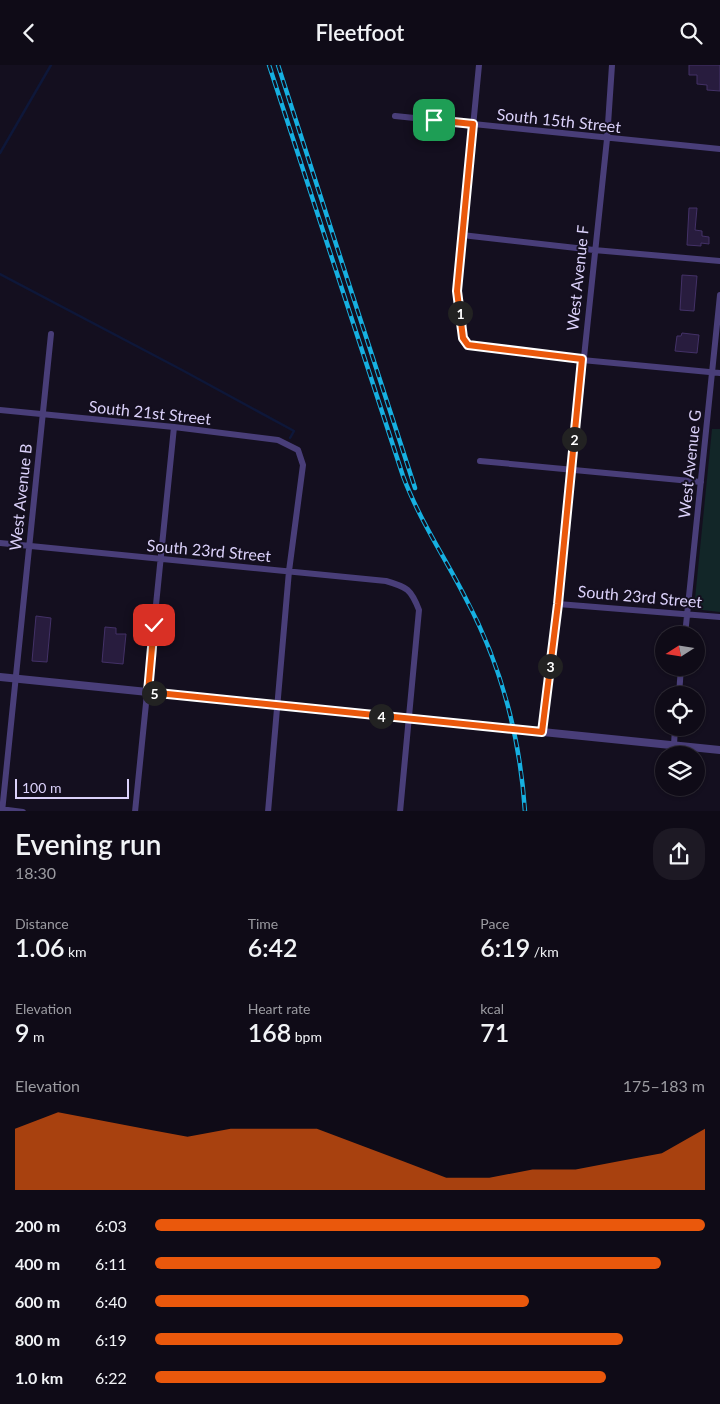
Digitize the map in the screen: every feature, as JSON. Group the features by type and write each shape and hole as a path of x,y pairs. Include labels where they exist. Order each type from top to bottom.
{"street":[{"path":"479,65 457,291 465,342 468,345 582,359 720,373"},
{"name":"West Avenue F","path":"542,732 558,604 582,359 607,139 612,65"},
{"name":"South 15th Street","path":"395,116 720,149"},
{"path":"462,235 594,250 720,261"},
{"name":"West Avenue G","path":"686,626 720,295"},
{"name":"West Avenue B","path":"1,810 51,334"},
{"name":"South 21st Street","path":"0,410 174,427 278,440 296,448 303,465 289,571"},
{"path":"135,811 174,427"},
{"path":"480,461 701,482"},
{"name":"South 23rd Street","path":"0,543 386,581 403,586 413,594 419,610 408,718"},
{"path":"268,811 289,571"},
{"name":"South 23rd Street","path":"558,604 720,617"},
{"path":"0,677 720,750"},
{"path":"400,811 408,718"},
{"path":"674,736 674,745"},
{"path":"1,810 23,811"}],"green space":[{"path":"712,429 720,429 720,612 694,609"}],"building":[{"path":"689,65 720,65 720,91 707,90 707,85 697,84 697,75 689,75"},
{"path":"689,208 697,208 695,230 702,231 702,236 709,237 709,244 701,243 701,246 687,245"},
{"path":"682,275 697,276 694,311 680,310"},
{"path":"682,333 699,335 697,353 675,351 677,336 681,336"},
{"path":"36,616 51,618 47,662 32,661"},
{"path":"105,627 116,628 116,634 126,634 123,664 102,662"}],"waterway":[{"path":"0,153 51,65"},
{"path":"0,274 294,431 290,438"}],"railway":[{"path":"269,65 409,492 478,622 489,648 507,701 519,756 525,811"},
{"path":"278,65 415,488"}],"route":[{"path":"154,625 148,692 542,732 558,604 582,359 468,345 465,342 457,291 473,124 434,120"}]}
